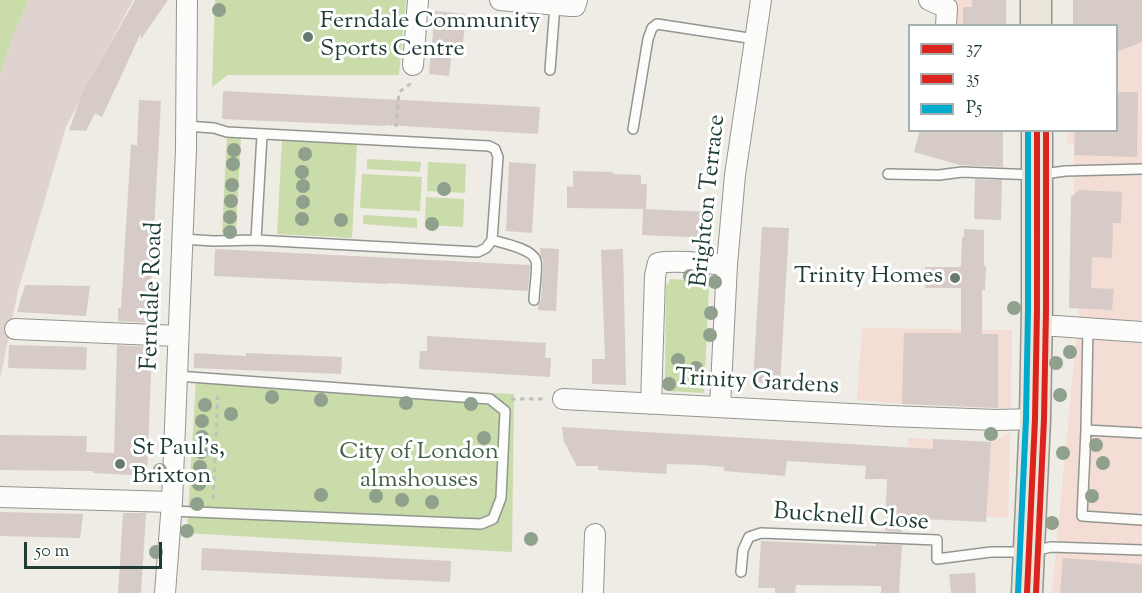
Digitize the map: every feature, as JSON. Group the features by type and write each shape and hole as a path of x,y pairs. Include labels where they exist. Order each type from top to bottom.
{"main road":[{"path":"1036,0 1036,24"},
{"path":"1027,593 1037,326 1037,132"}],"street":[{"name":"Ferndale Road","path":"165,593 172,506 177,376 186,126 187,0"},
{"path":"411,69 418,0"},
{"path":"500,0 555,5 576,3"},
{"name":"Brighton Terrace","path":"720,407 727,264 735,175 761,0"},
{"path":"929,0 947,8 946,24"},
{"name":"Trinity Gardens","path":"727,264 668,261 658,263 651,404 997,420 1035,418"},
{"path":"1037,326 1142,332"},
{"path":"15,329 178,336"},
{"path":"563,399 651,404"},
{"path":"0,497 172,506"},
{"path":"592,593 595,534"}],"lane":[{"path":"550,70 555,5"},
{"path":"633,129 648,39 652,28 657,24 755,39"},
{"path":"182,239 256,240 478,252 486,248 492,240 498,157 495,149 489,146 262,135 186,126"},
{"path":"256,240 262,135"},
{"path":"888,174 939,175 962,172 1037,175 1065,171 1142,169"},
{"path":"492,240 532,254 536,260 534,300"},
{"path":"1088,328 1082,516 1142,520"},
{"path":"172,506 212,513 481,524 493,519 501,498 506,411 490,399 177,376"},
{"path":"1086,430 1142,434"},
{"name":"Bucknell Close","path":"741,572 743,550 749,537 762,533 938,540 937,559 991,552 1029,552"},
{"path":"1029,552 1051,548 1142,550"}],"path":[{"path":"395,141 399,92 410,84 411,69"},
{"path":"212,513 219,379"},
{"path":"490,399 563,399"}],"shaded area":[{"path":"29,0 133,0 66,127 18,291 0,379 0,74 14,33"},
{"path":"952,0 1006,0 1006,24 950,24"},
{"path":"1073,0 1142,0 1142,593 1052,593 1082,278 1074,193 1074,144 1067,143 1068,132 1118,132 1118,24 1073,24"},
{"path":"862,328 1012,330 1011,409 857,400"},
{"path":"1010,433 1008,518 897,511 885,517 886,493 913,494 908,438 991,442"}],"green space":[{"path":"0,0 29,0 14,33 0,74"},
{"name":"Ferndale Community Sports Centre","path":"215,0 406,0 399,75 228,75 212,87"},
{"path":"227,135 241,136 236,233 222,232"},
{"path":"282,140 357,144 352,238 277,234"},
{"path":"367,159 421,162 420,172 367,169"},
{"path":"428,162 466,164 465,193 427,191"},
{"path":"362,174 422,177 420,211 360,208"},
{"path":"426,197 464,199 463,227 425,225"},
{"path":"363,215 417,218 417,228 363,224"},
{"path":"670,279 707,280 709,286 704,393 669,391 665,385 666,285"},
{"name":"City of London almshouses","path":"196,379 514,394 512,552 187,533"}],"building":[{"path":"135,0 168,0 141,39 141,33 102,117 95,113 86,131 69,130 82,94"},
{"path":"972,0 1006,0 1006,24 963,24 963,7 972,7"},
{"path":"1073,0 1142,0 1142,42 1118,51 1118,24 1073,24"},
{"path":"435,11 466,14 462,53 452,52 449,76 429,74"},
{"path":"223,91 540,107 538,134 222,119"},
{"path":"1118,92 1138,92 1137,157 1074,155 1075,132 1118,132"},
{"path":"139,100 161,101 150,302 151,323 118,321 118,308 121,308 131,144 137,146"},
{"path":"919,132 1003,132 1003,167 960,165 914,152"},
{"path":"509,162 536,164 532,233 506,231"},
{"path":"573,171 641,175 641,184 647,184 646,209 567,208 567,186 573,187"},
{"path":"975,179 1002,180 1001,220 974,219"},
{"path":"1079,190 1122,192 1121,223 1113,223 1112,258 1092,257 1091,288 1114,289 1112,310 1069,308 1071,197"},
{"path":"643,209 710,212 709,238 642,235"},
{"path":"762,227 789,228 780,384 753,382"},
{"path":"964,229 984,230 984,266 986,266 985,290 982,290 982,334 998,334 998,408 902,404 904,333 961,333 961,288 925,288 925,267 961,267"},
{"path":"540,248 559,249 556,311 538,310 543,268"},
{"path":"215,249 530,265 528,291 214,276"},
{"path":"623,249 626,385 592,384 592,359 605,359 601,250"},
{"path":"25,285 90,286 86,316 17,312"},
{"path":"427,336 546,343 545,358 551,358 550,377 419,369 420,351 427,351"},
{"path":"9,345 87,347 86,370 8,368"},
{"path":"117,345 152,347 147,476 93,473 93,471 0,470 0,435 87,436 86,452 114,453"},
{"path":"194,353 342,357 341,374 194,368"},
{"path":"562,427 933,449 933,439 991,442 986,522 903,518 902,532 885,531 887,479 865,479 866,466 787,461 785,476 724,471 724,467 701,465 667,464 666,474 598,470 598,466 577,466 564,442"},
{"path":"0,512 83,514 80,538 0,536"},
{"path":"123,513 146,513 141,593 118,593"},
{"path":"761,541 902,545 899,593 881,593 881,586 796,585 795,593 775,593 775,588 758,588"},
{"path":"202,548 451,561 450,582 201,570"},
{"path":"1063,558 1142,564 1142,593 1060,593"},
{"path":"975,573 976,593 951,593 949,574"}],"transit line":[{"name":"P5","path":"1018,593 1026,419 1028,132"},
{"name":"37","path":"1027,593 1035,419 1037,132"},
{"name":"35","path":"1036,593 1044,419 1046,132"}],"place":[{"name":"Ferndale Community Sports Centre","path":"308,37"},
{"name":"Trinity Homes","path":"955,278"},
{"name":"St Paul's, Brixton","path":"120,464"}]}
